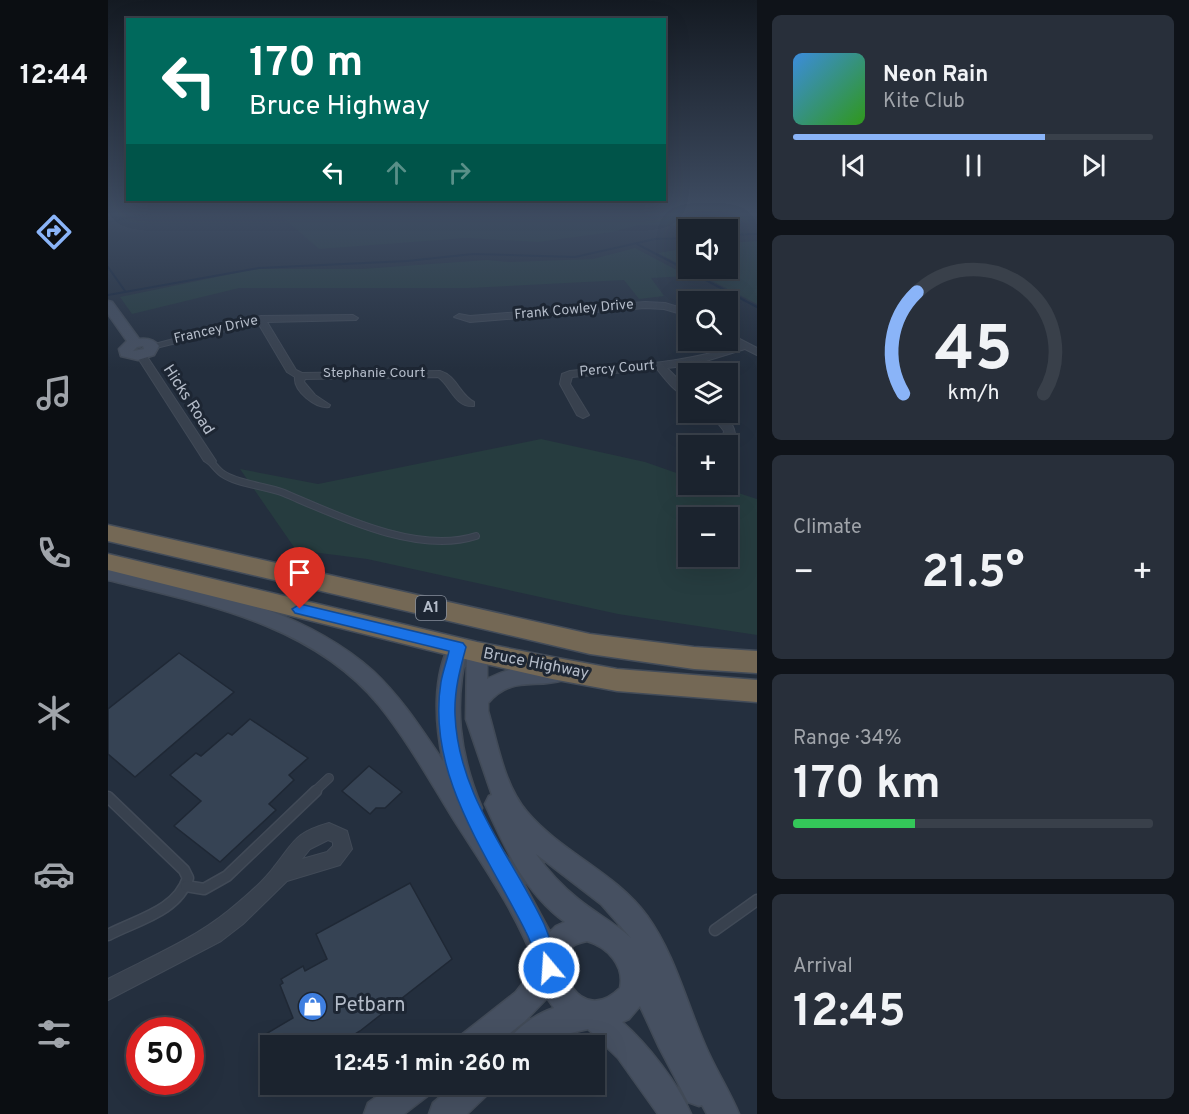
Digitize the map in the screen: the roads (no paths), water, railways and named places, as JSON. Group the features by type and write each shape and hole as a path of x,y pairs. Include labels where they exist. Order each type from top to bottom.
{"highway":[{"name":"Bruce Highway","path":"108,533 590,644 694,658 757,662"},
{"path":"108,546 452,629 469,646 493,637 648,666 757,674"},
{"name":"Bruce Highway","path":"108,562 617,680 757,691"}],"main road":[{"name":"Hicks Road","path":"108,305 134,350"},
{"path":"108,358 134,350 145,342 152,346"},
{"path":"108,573 254,612 302,633 348,663 372,683 407,723 514,891"},
{"path":"469,646 480,753 500,811 523,854 543,884 560,903 576,916 617,943 642,978 686,1070 714,1114"},
{"path":"469,646 451,672 447,697 449,737 455,766 470,808 536,930 549,966 554,986 563,1000 576,1010 601,1016 616,1011 628,1000 634,977 617,943 587,928 567,934 557,943 549,966 543,979 526,999 483,1035"},
{"path":"617,680 549,673 530,675 493,686 482,694 476,705 503,791 518,819 538,841 609,894 643,932 663,973 694,1056 724,1114"},
{"path":"535,1035 552,1023 591,1015 610,1029 634,1054 676,1114"},
{"path":"379,1114 405,1095"},
{"path":"444,1114 466,1095"}],"street":[{"name":"Frank Cowley Drive","path":"459,317 645,305 665,306 678,310"},
{"name":"Francey Drive","path":"152,346 261,319 353,318"},
{"path":"261,319 292,372 300,375 298,382 311,397 325,405"},
{"path":"738,342 757,352"},
{"name":"Percy Court","path":"583,415 565,384 563,375 706,360 745,346"},
{"name":"Hicks Road","path":"134,350 210,461"},
{"path":"658,365 678,386"},
{"name":"Stephanie Court","path":"300,375 440,374 450,381 462,401 470,404"},
{"path":"108,990 214,934 281,874"}],"lane":[{"path":"210,461 224,475 282,492 327,513 385,532 446,543 476,536"},
{"path":"186,886 204,889 227,876 329,778"},
{"path":"108,796 187,874 186,886 178,898 108,935"},
{"path":"715,930 757,900"}],"waterway":[{"path":"108,295 259,268 323,265"},
{"path":"677,265 757,307"},
{"path":"108,267 125,291"}],"place":[{"name":"Petbarn","path":"313,1006"}]}
